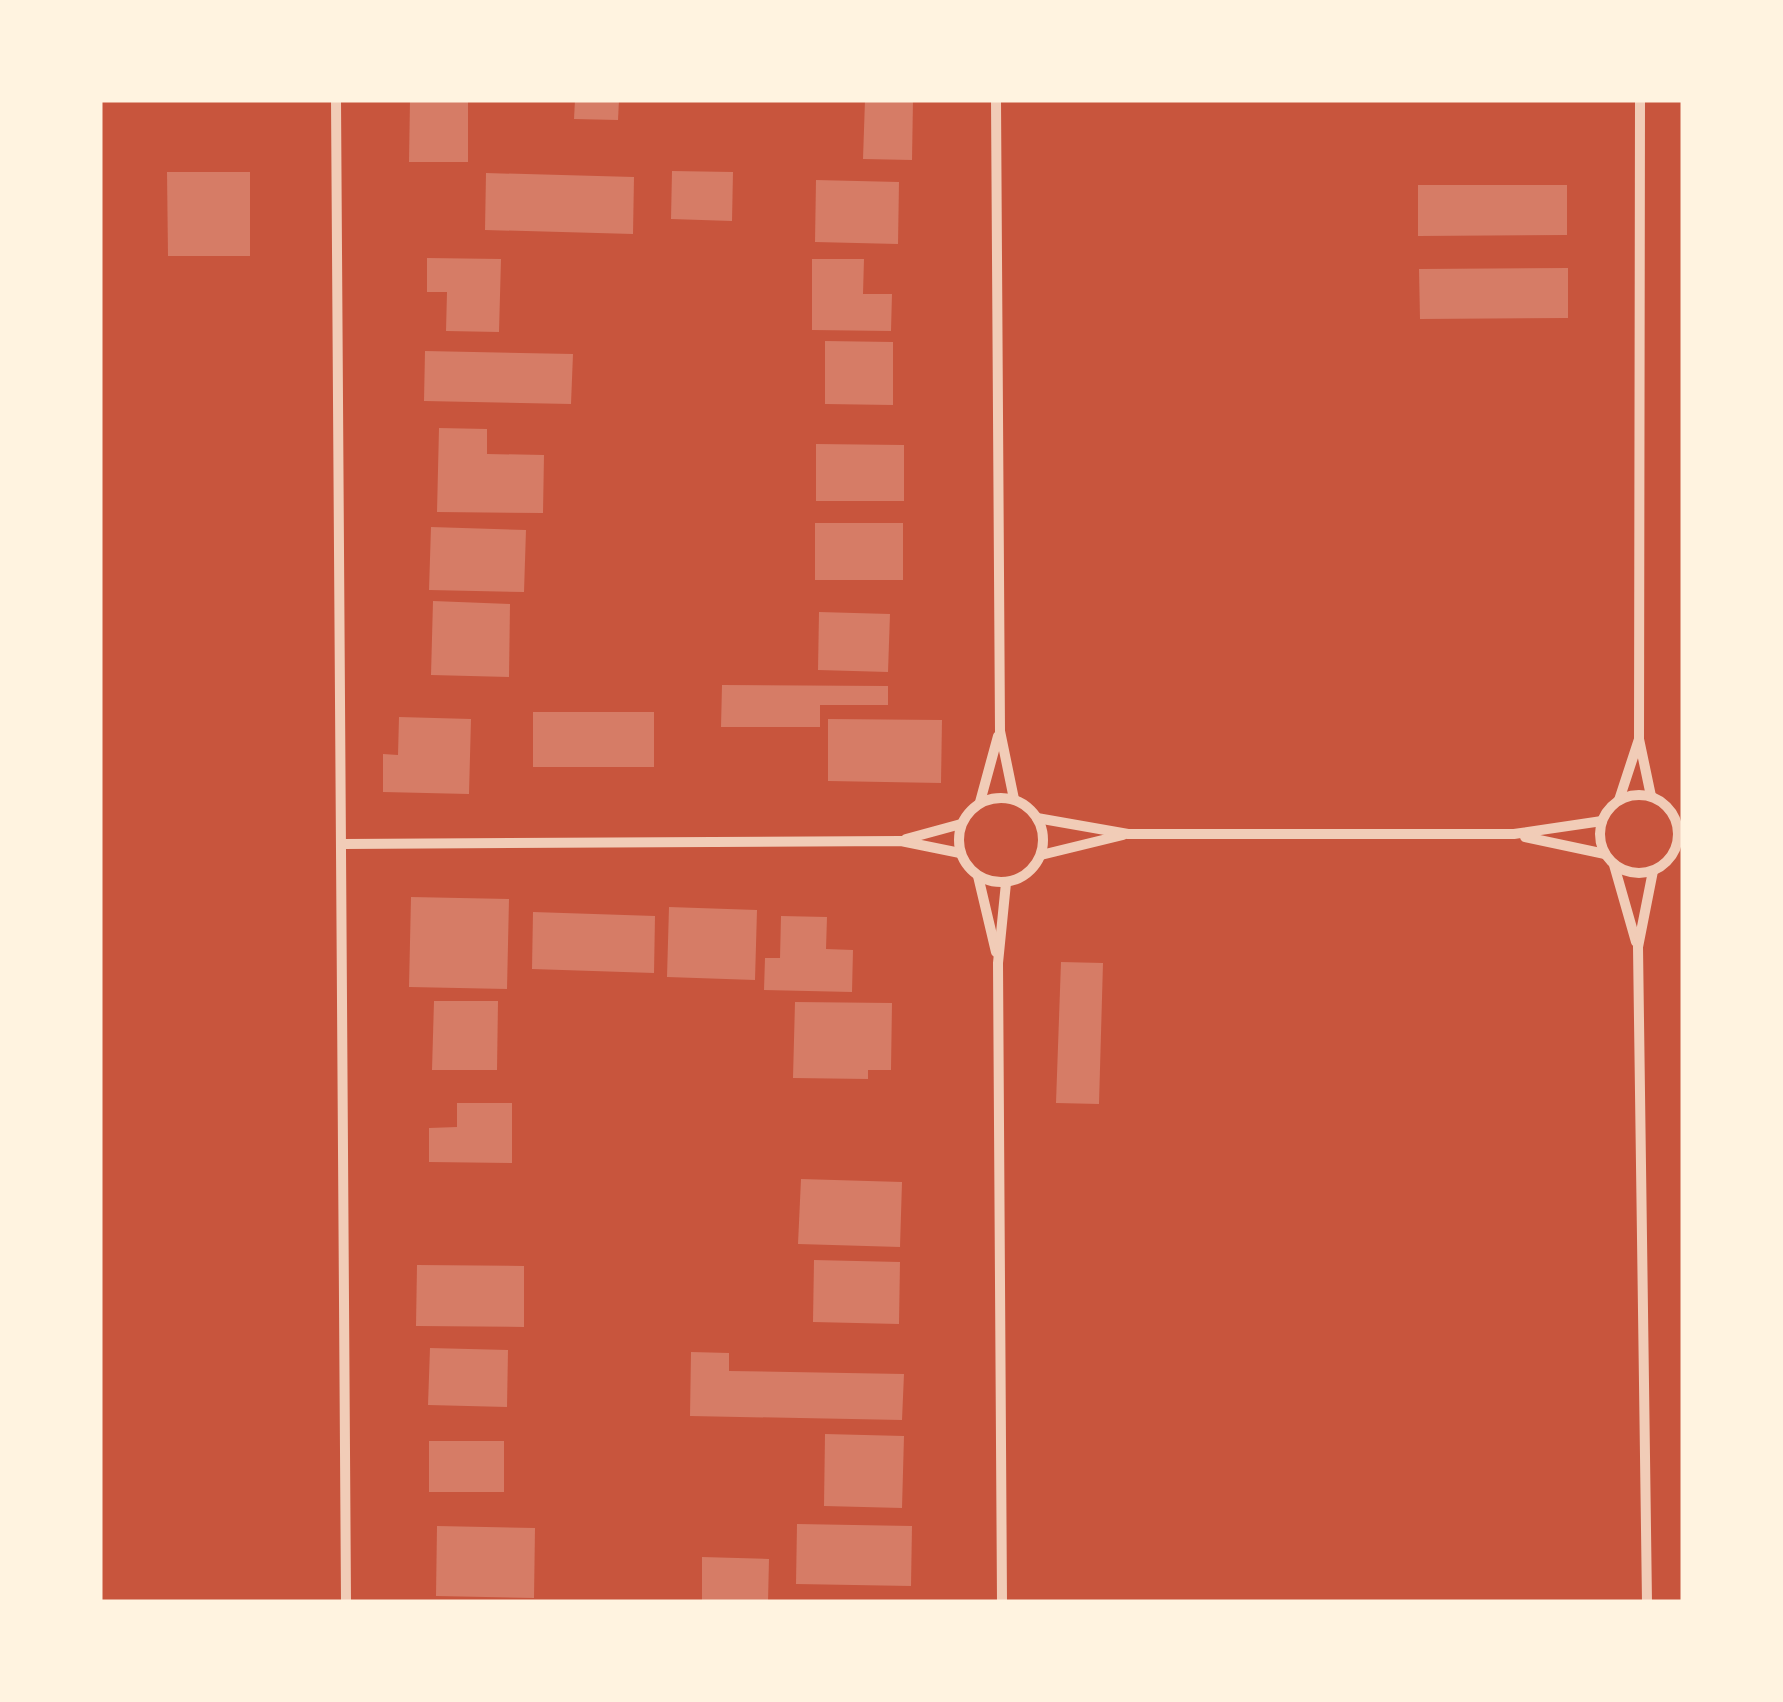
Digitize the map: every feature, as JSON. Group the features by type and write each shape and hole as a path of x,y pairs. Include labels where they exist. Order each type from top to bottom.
{"street":[{"path":"336,100 346,1602"},
{"path":"996,100 1000,730 1014,799"},
{"path":"1640,100 1639,739 1651,796"},
{"path":"901,841 961,824 980,802 1000,730"},
{"path":"1619,800 1637,794 1651,796 1678,814 1680,845 1671,858 1653,871 1626,872 1614,864 1605,854 1600,835 1602,821 1619,800 1639,739"},
{"path":"961,824 960,853 978,876 1006,882 1034,868 1041,855 1043,832 1037,818 1014,799 999,797 980,802"},
{"path":"1037,818 1128,834 1514,834 1602,821"},
{"path":"1041,855 1128,834"},
{"path":"1514,834 1605,854"},
{"path":"343,844 901,841 960,853"},
{"path":"1614,864 1638,947"},
{"path":"1648,1602 1638,947 1653,871"},
{"path":"978,876 998,963"},
{"path":"1002,1602 998,963 1006,882"}],"building":[{"path":"410,100 468,100 468,162 409,162"},
{"path":"575,100 619,100 618,120 574,119"},
{"path":"865,100 913,100 912,160 863,159"},
{"path":"672,171 733,172 732,221 671,219"},
{"path":"167,172 250,172 250,256 168,256"},
{"path":"486,173 634,177 633,234 485,230"},
{"path":"816,180 899,182 898,244 815,242"},
{"path":"1418,185 1567,185 1567,235 1418,236"},
{"path":"427,258 501,259 499,332 446,331 447,292 427,292"},
{"path":"812,259 864,259 863,294 892,294 891,331 812,330"},
{"path":"1568,268 1568,318 1420,319 1419,269"},
{"path":"825,341 893,342 893,405 825,404"},
{"path":"425,351 573,354 571,404 424,401"},
{"path":"439,428 487,429 487,454 544,455 543,513 437,512"},
{"path":"816,444 904,445 904,501 816,501"},
{"path":"815,523 903,523 903,580 815,580"},
{"path":"431,527 526,530 524,592 429,590"},
{"path":"433,601 510,604 509,677 431,675"},
{"path":"819,612 890,614 888,672 818,670"},
{"path":"722,685 888,686 888,705 820,705 820,727 721,727"},
{"path":"533,712 654,712 654,767 533,767"},
{"path":"399,717 471,719 469,794 383,792 383,754 398,755"},
{"path":"828,719 942,720 941,783 828,781"},
{"path":"411,897 509,899 507,989 409,987"},
{"path":"669,907 757,910 755,980 667,977"},
{"path":"533,912 655,916 654,973 532,969"},
{"path":"781,916 827,917 826,949 853,950 852,992 764,990 765,958 780,958"},
{"path":"1061,962 1103,963 1099,1104 1056,1103"},
{"path":"434,1001 498,1001 497,1070 432,1070"},
{"path":"795,1002 892,1003 891,1070 868,1070 868,1079 793,1078"},
{"path":"457,1103 512,1103 512,1163 429,1162 429,1128 457,1127"},
{"path":"801,1179 902,1182 900,1247 798,1244"},
{"path":"814,1260 900,1262 899,1324 813,1322"},
{"path":"417,1265 524,1266 524,1327 416,1326"},
{"path":"430,1348 508,1350 507,1407 428,1405"},
{"path":"691,1352 729,1353 729,1371 904,1374 902,1420 690,1416"},
{"path":"825,1434 904,1436 902,1508 824,1506"},
{"path":"429,1441 504,1441 504,1492 429,1492"},
{"path":"797,1524 912,1526 911,1586 796,1584"},
{"path":"437,1526 535,1528 534,1598 436,1596"},
{"path":"702,1557 769,1559 768,1602 702,1602"}]}
